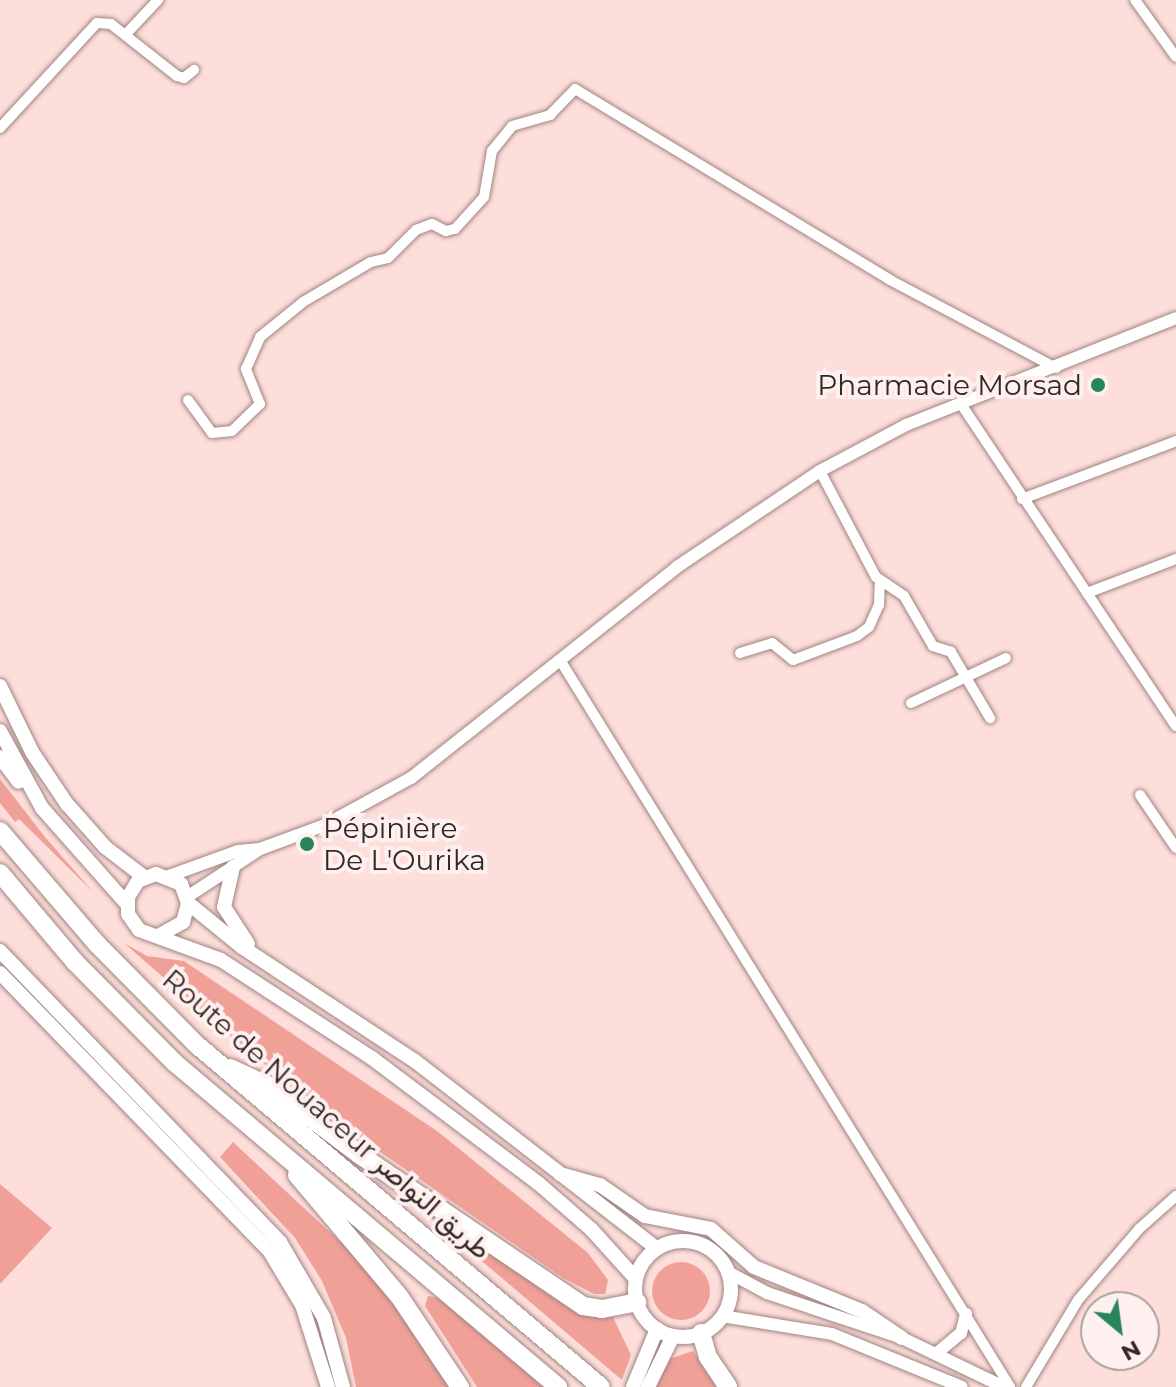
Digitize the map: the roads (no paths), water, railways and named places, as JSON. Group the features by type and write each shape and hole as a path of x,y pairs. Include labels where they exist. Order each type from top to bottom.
{"highway":[{"name":"Route de Nouaceur طريق النواصر","path":"0,831 97,944 218,1064 601,1387"},
{"name":"Route de Nouaceur طريق النواصر","path":"0,873 122,1012 287,1159 558,1387"},
{"path":"218,1064 267,1085 370,1163 583,1306 602,1309 637,1302"},
{"path":"287,1159 312,1197 399,1296 460,1387"},
{"path":"701,1333 708,1357 728,1387"}],"main road":[{"path":"0,686 32,752 67,804 105,847 144,877"},
{"path":"0,731 42,808"},
{"path":"0,757 127,904 139,930 221,960 372,1058 538,1183 591,1229 636,1279"},
{"path":"233,867 224,890 226,914 261,960"},
{"path":"127,904 133,885 144,877 169,876 188,900 261,960 415,1061 657,1249"},
{"path":"158,936 183,922 188,900"},
{"path":"0,951 280,1242 315,1298 343,1387"},
{"path":"0,973 270,1252 302,1305 328,1387"},
{"path":"560,1174 600,1185 645,1216 711,1229 760,1270 851,1305 902,1338"},
{"path":"694,1242 718,1256 728,1272 730,1294 722,1316 701,1333 673,1336 657,1329 637,1302 636,1279 657,1249 694,1242"},
{"path":"639,1386 657,1329"},
{"path":"639,1386 673,1336"}],"street":[{"path":"126,34 158,0"},
{"path":"1135,0 1176,57"},
{"path":"0,128 97,23 104,22 126,34 177,76 184,78 194,70"},
{"path":"188,400 212,433 232,431 260,404 246,369 260,337 303,302 371,262 388,258 416,230 432,224 455,229 484,197 492,151 512,126 550,115 575,89 890,280 1056,368"},
{"path":"188,900 260,849 325,825 411,778 677,567 820,471 906,425 1176,318"},
{"path":"961,404 1176,726"},
{"path":"1022,499 1176,441"},
{"path":"820,471 880,581 904,596 930,643 951,652 990,718"},
{"path":"1087,593 1176,559"},
{"path":"740,653 772,643 793,660 857,636 869,627 879,605 880,581"},
{"path":"911,703 1006,658"},
{"path":"560,660 966,1314 1007,1387"},
{"path":"1140,795 1176,848"},
{"path":"169,876 238,851 260,849"},
{"path":"1026,1387 1078,1300 1139,1229 1176,1196"},
{"path":"728,1272 767,1293 902,1338 1007,1387"},
{"path":"937,1353 961,1333 966,1314"},
{"path":"722,1316 832,1334 962,1387"}],"place":[{"name":"Pharmacie Morsad","path":"1098,385"},
{"name":"Pépinière De L'Ourika","path":"307,844"}]}
